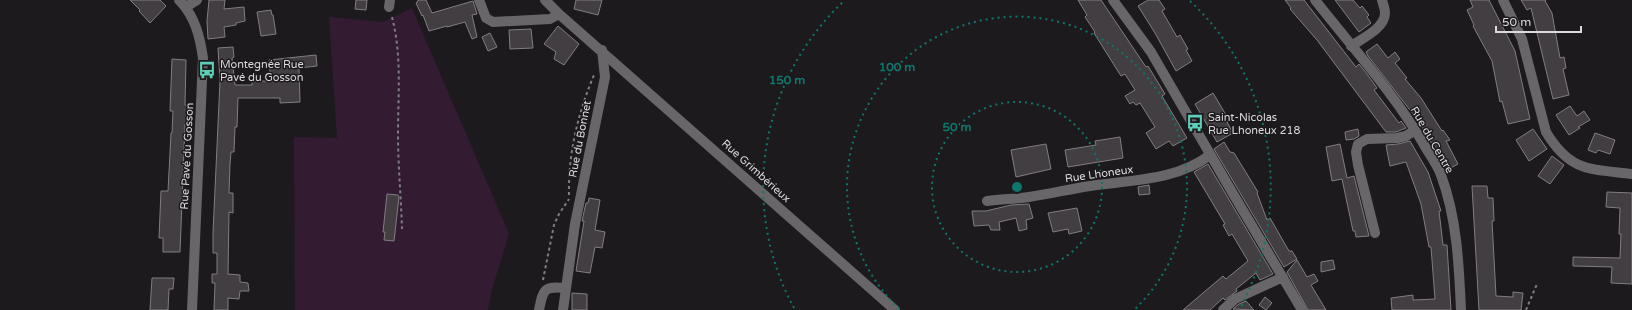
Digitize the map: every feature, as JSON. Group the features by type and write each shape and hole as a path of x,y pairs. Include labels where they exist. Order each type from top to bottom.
{"street":[{"path":"183,3 197,0"},
{"path":"479,0 486,18 492,22 550,19 559,14"},
{"path":"545,0 559,14 602,50"},
{"path":"1113,0 1151,52 1302,310"},
{"name":"Rue du Centre","path":"1315,0 1393,99 1415,130 1440,174 1451,207 1459,262 1461,310"},
{"path":"1351,46 1383,22 1385,13 1382,0"},
{"path":"1503,0 1522,39 1546,132 1553,144 1578,166 1589,169 1632,174"},
{"name":"Rue Pavé du Gosson","path":"183,3 199,34 204,70 192,310"},
{"name":"Rue du Bonnet","path":"563,310 577,212 605,77 602,50"},
{"name":"Rue Grimbérieux","path":"602,50 895,310"},
{"path":"1375,233 1358,165 1356,152 1358,144 1367,139 1397,138 1406,136 1415,130"},
{"name":"Rue Lhoneux","path":"986,201 1030,197 1090,186 1150,179 1182,170 1202,162 1210,155"},
{"path":"1223,310 1235,300 1283,277"},
{"path":"539,310 545,289 549,287 565,288"}],"path":[{"path":"390,4 400,65 398,135 402,229"},
{"path":"545,289 542,284 556,220 570,198 572,148 586,97 596,69"},
{"path":"1526,310 1537,284"}],"shaded area":[{"path":"412,8 509,234 491,293 488,310 295,310 294,137 337,138 329,17 383,22"}],"building":[{"path":"130,0 160,0 166,6 150,23"},
{"path":"209,0 225,0 224,9 244,7 245,21 236,23 236,25 224,27 225,37 208,39 207,21"},
{"path":"356,0 367,0 366,10 355,9"},
{"path":"418,0 426,0 432,13 473,1 477,14 472,15 477,37 472,39 465,22 429,31 423,15 422,16 416,3"},
{"path":"576,0 602,0 598,15 574,9"},
{"path":"1078,0 1101,0 1146,67 1148,66 1165,94 1162,96 1187,138 1173,146 1169,141 1156,149 1146,133 1155,127 1140,103 1136,105 1133,102 1130,104 1125,96 1135,90 1125,74 1121,76 1094,33 1095,32 1085,17 1087,15"},
{"path":"1148,0 1159,0 1165,9 1162,11 1177,37 1180,35 1188,49 1186,50 1192,61 1176,71 1138,6"},
{"path":"1285,0 1304,0 1356,67 1359,64 1367,74 1377,88 1374,90 1399,123 1401,121 1406,128 1396,132 1386,132 1317,40 1290,9 1291,8"},
{"path":"1335,0 1353,0 1360,8 1362,6 1369,15 1367,17 1371,23 1359,32"},
{"path":"1470,0 1489,0 1515,51 1530,119 1508,124 1502,101 1500,102 1492,61 1473,26 1474,25 1467,10 1473,7"},
{"path":"1521,0 1546,0 1545,1 1552,13 1560,58 1564,57 1566,68 1563,69 1569,95 1553,99 1531,8 1527,10"},
{"path":"271,10 276,34 261,36 257,12"},
{"path":"558,26 579,44 564,65 554,59 556,52 544,44"},
{"path":"531,29 533,48 510,49 509,30"},
{"path":"490,33 497,47 488,51 482,37"},
{"path":"1377,44 1388,58 1395,52 1400,59 1395,63 1407,78 1405,79 1421,98 1442,131 1443,130 1450,140 1446,141 1458,164 1447,170 1414,113 1413,114 1368,56 1366,52"},
{"path":"233,47 234,57 232,58 235,85 252,85 252,81 271,81 269,60 316,55 317,66 299,68 300,102 280,103 280,98 238,98 234,152 231,152 230,164 229,193 233,193 233,213 229,212 228,274 240,275 240,282 248,283 249,291 240,291 239,299 228,298 228,310 214,310 215,283 212,283 212,274 217,274 217,253 213,253 213,233 220,81 218,48"},
{"path":"172,59 186,60 185,105 192,106 191,124 185,124 180,252 163,252 163,238 159,238 161,191 168,191 173,111 170,111"},
{"path":"1213,93 1229,120 1227,122 1233,133 1217,142 1195,104"},
{"path":"1570,106 1577,116 1584,111 1590,120 1578,127 1580,128 1569,135 1556,115"},
{"path":"1358,129 1359,136 1354,139 1346,140 1345,132"},
{"path":"1533,129 1547,149 1529,161 1516,140"},
{"path":"1595,133 1615,140 1610,154 1598,150 1596,153 1588,150"},
{"path":"1120,137 1123,158 1068,167 1065,150 1096,145 1095,141"},
{"path":"1410,141 1428,172 1441,211 1439,211 1443,245 1447,245 1451,310 1392,310 1391,298 1413,295 1413,300 1435,299 1431,247 1429,247 1421,204 1406,162 1390,166 1386,145"},
{"path":"1224,142 1230,152 1234,153 1258,192 1257,193 1267,220 1270,218 1289,251 1292,251 1297,259 1284,267 1214,149"},
{"path":"1046,144 1051,169 1016,177 1011,150"},
{"path":"1340,144 1347,178 1354,176 1369,236 1356,237 1355,231 1353,231 1342,179 1332,181 1326,147"},
{"path":"1552,156 1564,165 1550,184 1538,176"},
{"path":"1208,164 1273,274 1260,280 1256,273 1236,289 1237,291 1225,300 1223,298 1210,310 1183,310 1223,276 1226,279 1248,261 1232,234 1229,236 1223,225 1225,224 1194,172"},
{"path":"1149,185 1150,194 1139,195 1138,187"},
{"path":"1472,186 1487,186 1488,198 1493,198 1494,221 1492,221 1496,296 1513,297 1513,292 1523,293 1521,310 1479,310"},
{"path":"1607,192 1632,193 1632,284 1611,283 1612,267 1573,266 1573,257 1620,258 1620,208 1606,207"},
{"path":"387,194 398,195 399,197 394,241 384,240 385,232 383,232"},
{"path":"589,198 600,200 595,230 605,232 602,248 595,247 590,273 576,271 584,221 582,221 586,203 588,203"},
{"path":"1029,204 1033,218 1026,220 1027,229 1019,231 1016,218 999,222 1000,230 991,230 989,225 974,226 972,211 986,211 1011,205"},
{"path":"1077,208 1082,231 1069,234 1068,229 1053,232 1048,213"},
{"path":"1297,260 1307,277 1314,274 1318,281 1311,285 1326,310 1308,310 1287,272"},
{"path":"1333,260 1335,269 1321,272 1321,262"},
{"path":"152,278 174,278 173,289 169,289 168,310 150,310"},
{"path":"572,293 587,294 587,310 572,310"},
{"path":"1265,297 1272,303 1266,310 1259,305"},
{"path":"1246,301 1254,310 1233,309 1239,304"}],"place":[{"name":"Montegnée Rue Pavé du Gosson","path":"207,70"},
{"name":"Saint-Nicolas Rue Lhoneux 218","path":"1195,123"}]}
